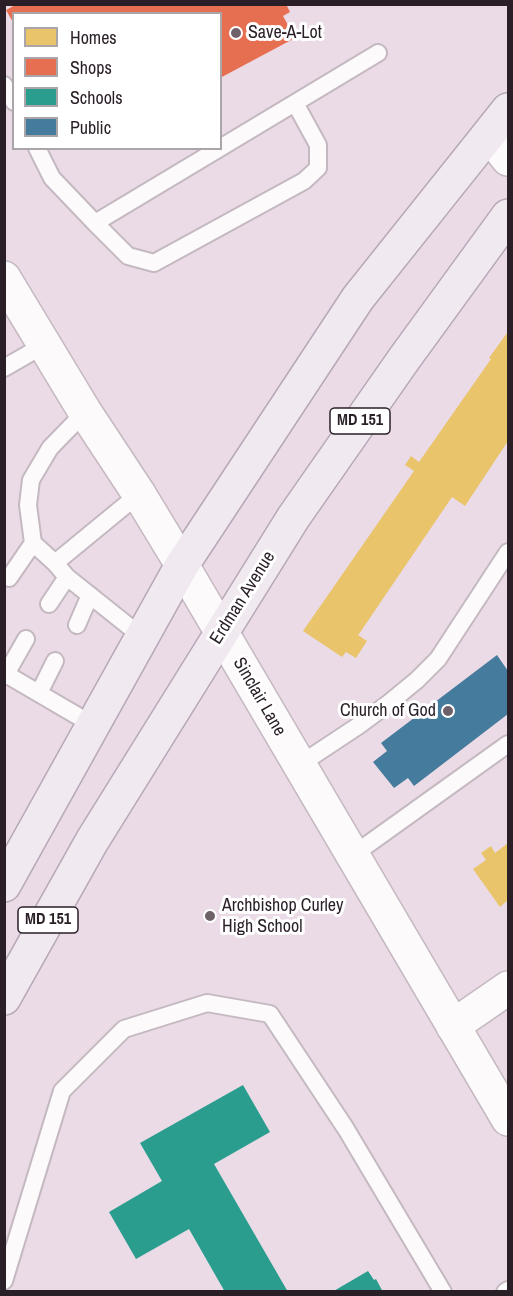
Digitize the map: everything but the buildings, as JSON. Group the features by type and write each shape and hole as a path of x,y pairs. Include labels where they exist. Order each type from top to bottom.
{"main road":[{"name":"MD 151","path":"4,885 182,565 358,298 502,135"},
{"name":"Erdman Avenue","path":"4,998 92,841 293,518 508,216"},
{"name":"Sinclair Lane","path":"4,278 182,565 508,1119"},
{"path":"453,1026 508,988"}],"lane":[{"path":"222,147 378,53"},
{"path":"4,85 12,99"},
{"path":"38,150 52,178 128,256 154,263 304,181 318,168 318,145 295,103"},
{"path":"95,223 217,150"},
{"path":"4,369 44,345"},
{"path":"85,412 50,448 31,480 28,505 33,543 67,577 141,636"},
{"path":"55,563 139,494"},
{"path":"9,578 33,543"},
{"path":"299,765 389,703 438,659 508,552"},
{"path":"49,604 67,577"},
{"path":"76,625 90,595"},
{"path":"26,639 5,673 93,725"},
{"path":"39,693 55,661"},
{"path":"353,855 508,744"},
{"path":"4,1281 62,1091 124,1029 207,1003 270,1014 346,1129 443,1292"}],"place":[{"name":"Save-A-Lot","path":"236,33"},
{"name":"Church of God","path":"448,711"},
{"name":"Archbishop Curley High School","path":"210,916"}]}
